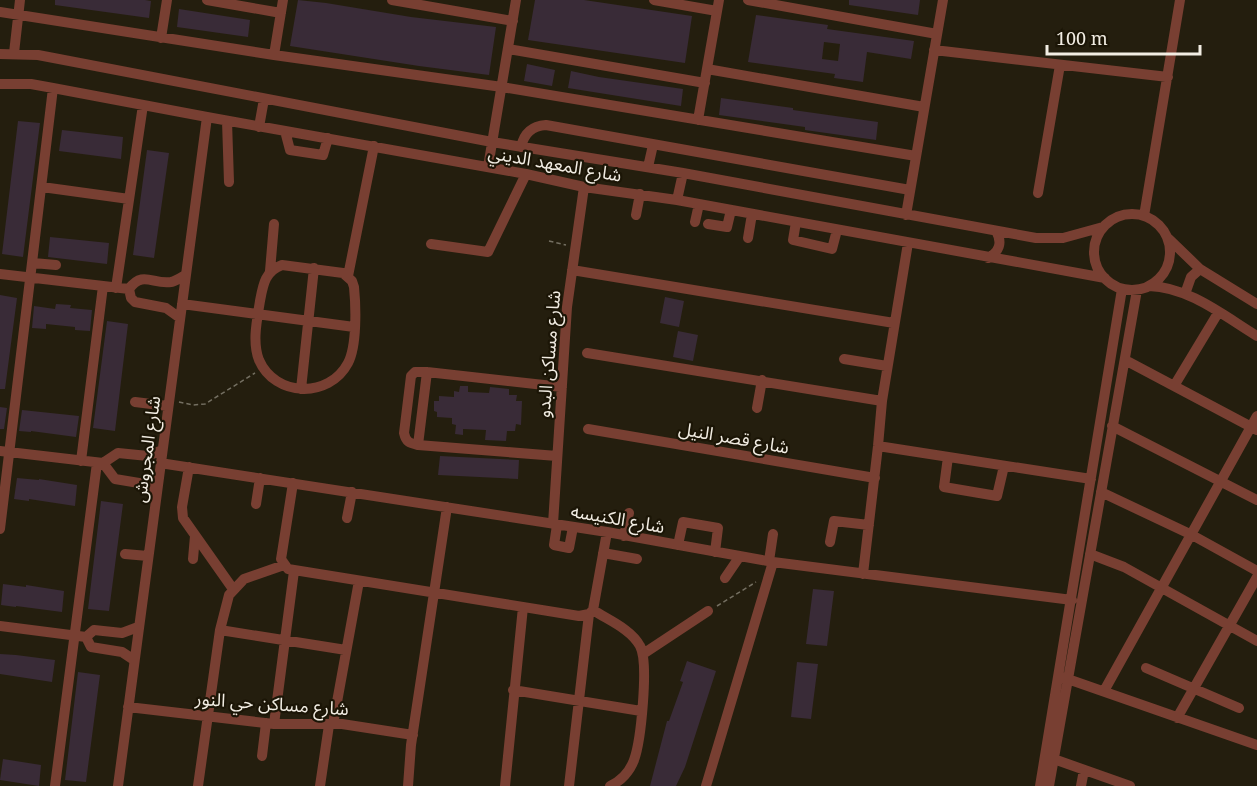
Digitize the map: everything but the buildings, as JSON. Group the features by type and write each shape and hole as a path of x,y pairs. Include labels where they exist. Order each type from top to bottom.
{"street":[{"path":"14,53 20,0"},
{"path":"161,38 167,0"},
{"path":"207,0 280,13"},
{"path":"274,55 283,0"},
{"path":"392,0 513,21"},
{"path":"488,167 516,0"},
{"path":"654,0 718,6 698,120"},
{"path":"748,0 937,34"},
{"path":"906,215 943,0"},
{"path":"1144,216 1180,0"},
{"path":"0,12 274,55 502,87 916,156"},
{"path":"508,49 705,82"},
{"path":"934,50 1168,78"},
{"name":"شارع المعهد الديني","path":"0,54 38,55 492,142 682,173 996,231 1050,238 1077,236 1103,227"},
{"path":"1038,193 1060,65"},
{"path":"707,69 924,107"},
{"name":"شارع المعهد الديني","path":"0,84 31,84 526,174 584,188 677,200 1105,278"},
{"path":"0,530 5,451 33,263 53,88"},
{"path":"258,127 264,99"},
{"path":"116,288 143,105"},
{"name":"شارع المجروش","path":"118,786 207,117"},
{"path":"227,121 229,182"},
{"path":"521,147 527,133 535,127 546,125 910,190"},
{"path":"285,131 290,150 323,155 328,138"},
{"path":"648,167 653,145"},
{"path":"274,225 270,271 264,284 258,314 256,350 264,368 274,379 286,386 300,389 323,386 342,372 352,352 354,287 348,276 374,146"},
{"path":"677,200 682,173"},
{"path":"431,244 488,252 526,174"},
{"path":"42,187 129,199"},
{"name":"شارع مساكن البدو","path":"573,527 570,548 554,545 557,456 567,308 584,188"},
{"path":"636,215 640,194"},
{"path":"695,222 699,204"},
{"path":"708,224 727,227 731,210"},
{"path":"748,237 752,214"},
{"path":"1169,239 1171,255 1169,263 1161,277 1149,286 1137,290 1122,289 1105,278 1096,265 1094,257 1096,241 1103,227 1124,215 1144,216 1160,226 1169,239 1200,269 1257,304"},
{"path":"796,222 793,240 832,249 837,230"},
{"path":"988,258 996,253 1000,244 996,231"},
{"path":"863,573 882,401 908,243"},
{"path":"33,263 52,264 48,279"},
{"path":"270,271 282,265 314,268 348,276"},
{"path":"300,389 314,268"},
{"path":"1185,294 1191,277 1200,269"},
{"path":"572,270 894,323"},
{"path":"0,274 129,289 138,280 167,282 186,275"},
{"path":"81,461 103,286"},
{"path":"1149,286 1167,288 1185,294 1257,336"},
{"path":"129,289 135,302 166,308 180,318"},
{"path":"1064,678 1072,600 1122,289"},
{"path":"1049,786 1050,758 1064,678 1090,554 1137,290"},
{"path":"182,304 354,327"},
{"path":"1174,386 1218,313"},
{"path":"587,353 882,401"},
{"path":"844,359 887,366"},
{"path":"1125,360 1254,428"},
{"path":"557,456 418,445 406,440 404,433 411,376 418,371 562,387"},
{"path":"757,408 762,380"},
{"path":"135,402 168,403"},
{"path":"1104,691 1221,482 1254,428 1257,416"},
{"path":"1112,426 1256,498"},
{"name":"شارع قصر النيل","path":"588,429 875,478"},
{"path":"878,446 1091,479"},
{"path":"5,451 100,463 118,453 148,456 162,450"},
{"path":"948,457 944,487 997,496 1005,466"},
{"name":"شارع الكنيسه","path":"160,462 607,532 771,562 1072,600"},
{"path":"100,463 115,479 145,484 156,492"},
{"path":"55,786 74,636 100,463"},
{"path":"189,467 183,518 233,589"},
{"path":"256,504 260,478"},
{"path":"284,565 282,553 293,483"},
{"path":"347,518 352,492"},
{"path":"1101,492 1192,535 1257,571"},
{"path":"408,786 413,735 447,507"},
{"path":"624,536 629,513"},
{"path":"830,542 834,521 869,525"},
{"path":"678,545 683,522 719,528 715,552"},
{"path":"568,786 591,612 607,532"},
{"path":"706,786 769,574 773,534"},
{"path":"193,559 195,536"},
{"path":"603,553 637,559"},
{"path":"126,554 148,556"},
{"path":"1090,554 1124,567 1257,641"},
{"path":"725,578 740,556"},
{"path":"198,786 220,630 227,601 233,589 250,576 284,565 294,571 579,616 591,612 627,632 640,646 645,670 638,746 634,761 626,774 610,786"},
{"path":"262,756 285,640 294,571"},
{"path":"1177,718 1257,577"},
{"path":"320,786 359,581"},
{"path":"505,786 523,607"},
{"path":"643,654 708,611"},
{"path":"0,626 86,637 94,630 122,633 138,627"},
{"path":"220,630 346,650"},
{"path":"86,637 91,647 122,652 134,660"},
{"path":"1146,668 1239,708"},
{"path":"1064,678 1177,718 1256,742"},
{"path":"513,690 641,711"},
{"name":"شارع مساكن حي النور","path":"128,707 270,724 342,724 413,735"},
{"path":"1050,758 1130,786"},
{"path":"1040,786 1050,758"},
{"path":"1081,786 1084,770"}],"path":[{"path":"549,241 576,247"},
{"path":"168,403 205,404 264,368"},
{"path":"708,611 769,574"}]}
